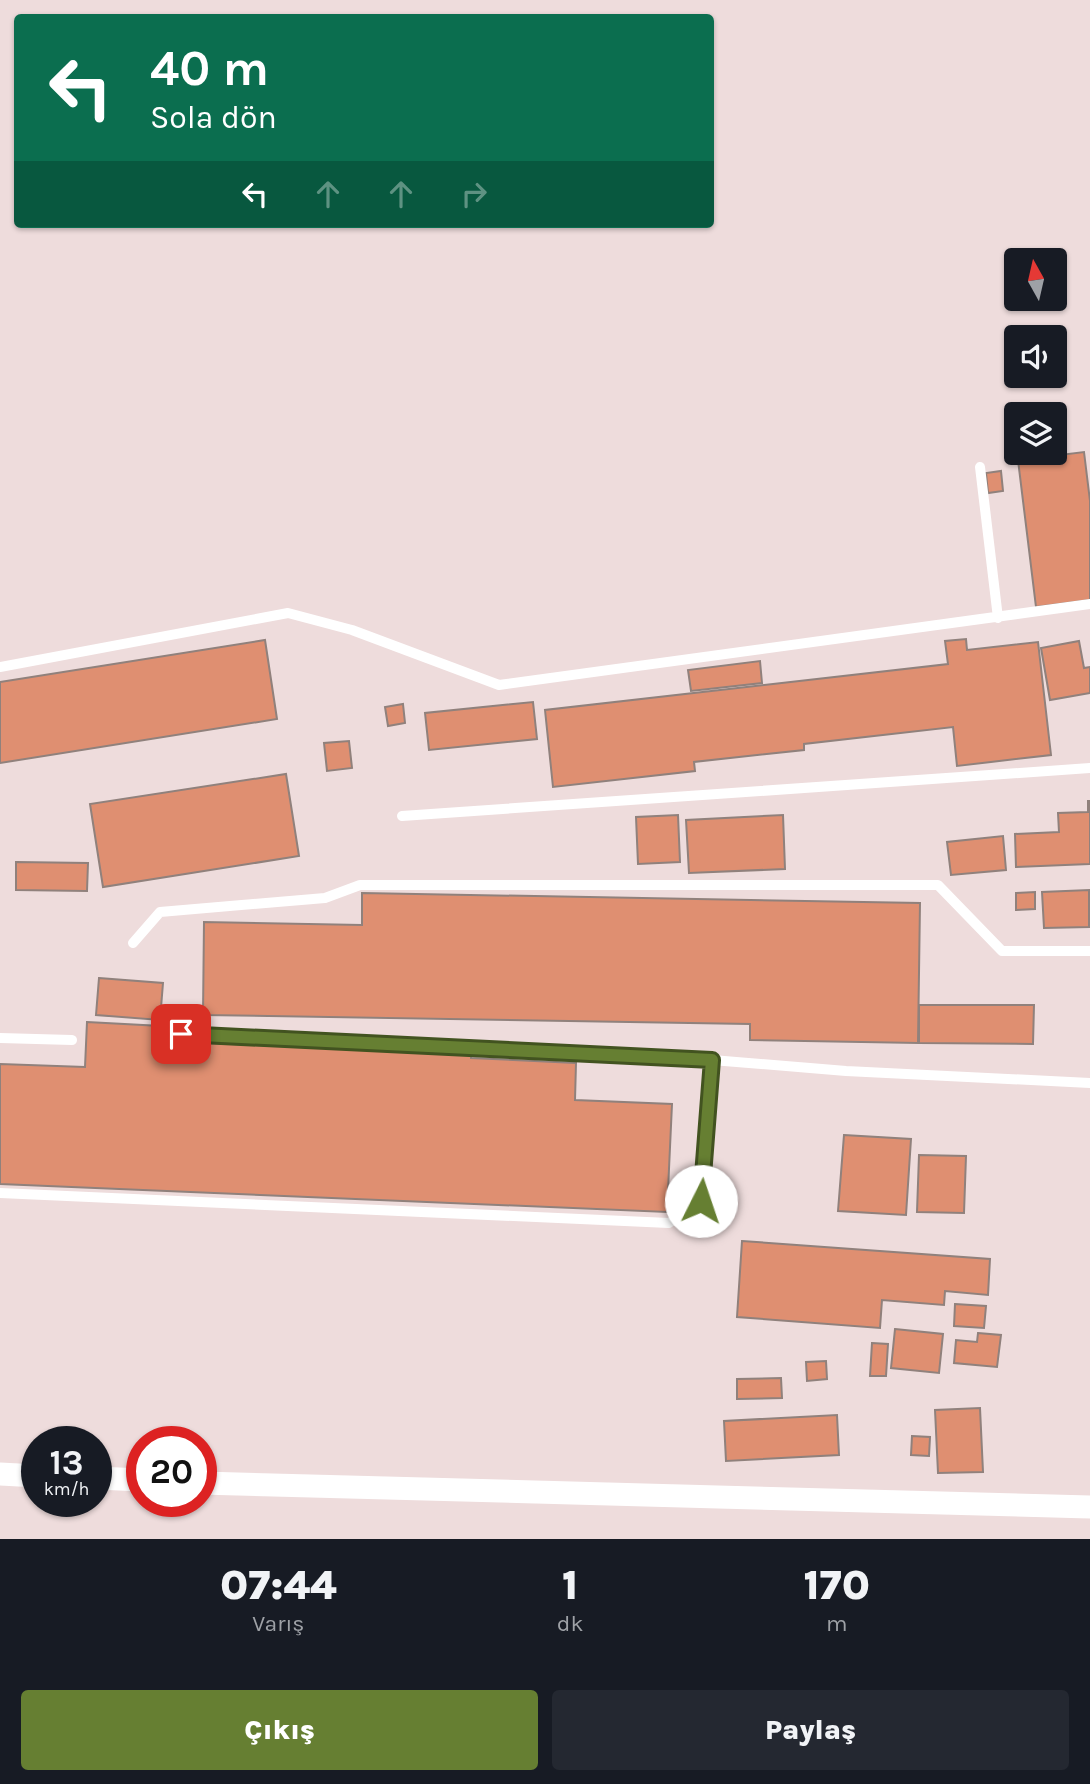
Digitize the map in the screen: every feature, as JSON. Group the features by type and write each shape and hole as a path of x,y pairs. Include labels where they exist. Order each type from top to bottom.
{"street":[{"path":"0,1474 21,1475"},
{"path":"217,1483 1090,1507"}],"lane":[{"path":"980,467 998,618"},
{"path":"0,667 288,613 352,631 499,685 1090,604"},
{"path":"402,816 1090,768"},
{"path":"133,943 160,912 325,898 360,885 938,885 1002,951 1090,951"},
{"path":"181,1034 712,1060 846,1071 1090,1083"},
{"path":"0,1038 72,1040"},
{"path":"0,1193 668,1223 701,1201 712,1060"}],"building":[{"path":"1084,452 1090,501 1090,600 1036,607 1019,465 1067,465 1067,454"},
{"path":"1001,471 1003,491 988,493 986,473"},
{"path":"966,639 967,650 1038,642 1051,755 957,766 953,727 804,744 804,750 694,762 695,771 553,787 545,710 948,664 945,641"},
{"path":"265,640 277,719 0,763 0,682"},
{"path":"1079,641 1084,668 1090,667 1090,693 1050,700 1041,648"},
{"path":"760,661 762,683 691,691 688,670"},
{"path":"533,702 537,739 429,750 425,713"},
{"path":"403,704 405,723 388,726 385,707"},
{"path":"349,741 352,768 327,771 324,743"},
{"path":"286,774 299,856 103,887 90,804"},
{"path":"1088,801 1090,864 1016,867 1015,834 1059,832 1058,813 1088,812"},
{"path":"678,815 680,862 638,864 636,817"},
{"path":"783,815 785,869 689,873 686,820"},
{"path":"1003,836 1006,870 951,875 947,842"},
{"path":"16,862 88,863 87,891 16,890"},
{"path":"1089,890 1089,927 1044,928 1042,892"},
{"path":"1035,892 1035,909 1016,910 1016,893"},
{"path":"362,893 920,903 918,1043 750,1040 750,1024 203,1015 204,922 362,925"},
{"path":"99,978 163,983 160,1020 96,1015"},
{"path":"919,1005 1034,1005 1033,1044 919,1043"},
{"path":"87,1022 161,1026 160,1041 471,1054 471,1058 576,1063 575,1100 672,1104 667,1212 0,1184 0,1064 85,1067"},
{"path":"844,1135 911,1139 906,1215 838,1211"},
{"path":"919,1155 966,1156 964,1213 917,1212"},
{"path":"742,1241 990,1259 988,1295 945,1291 944,1305 882,1300 880,1328 737,1317"},
{"path":"955,1304 986,1306 984,1328 954,1326"},
{"path":"895,1329 943,1334 939,1373 891,1368"},
{"path":"978,1333 1001,1335 997,1367 954,1363 956,1340 977,1342"},
{"path":"872,1343 888,1344 886,1376 870,1376"},
{"path":"826,1361 827,1379 807,1381 806,1362"},
{"path":"781,1378 782,1398 737,1399 737,1379"},
{"path":"980,1408 983,1472 938,1473 935,1410"},
{"path":"837,1415 839,1455 726,1461 724,1421"},
{"path":"912,1436 930,1437 929,1456 911,1455"}],"route":[{"path":"181,1034 712,1060 701,1201"}]}
